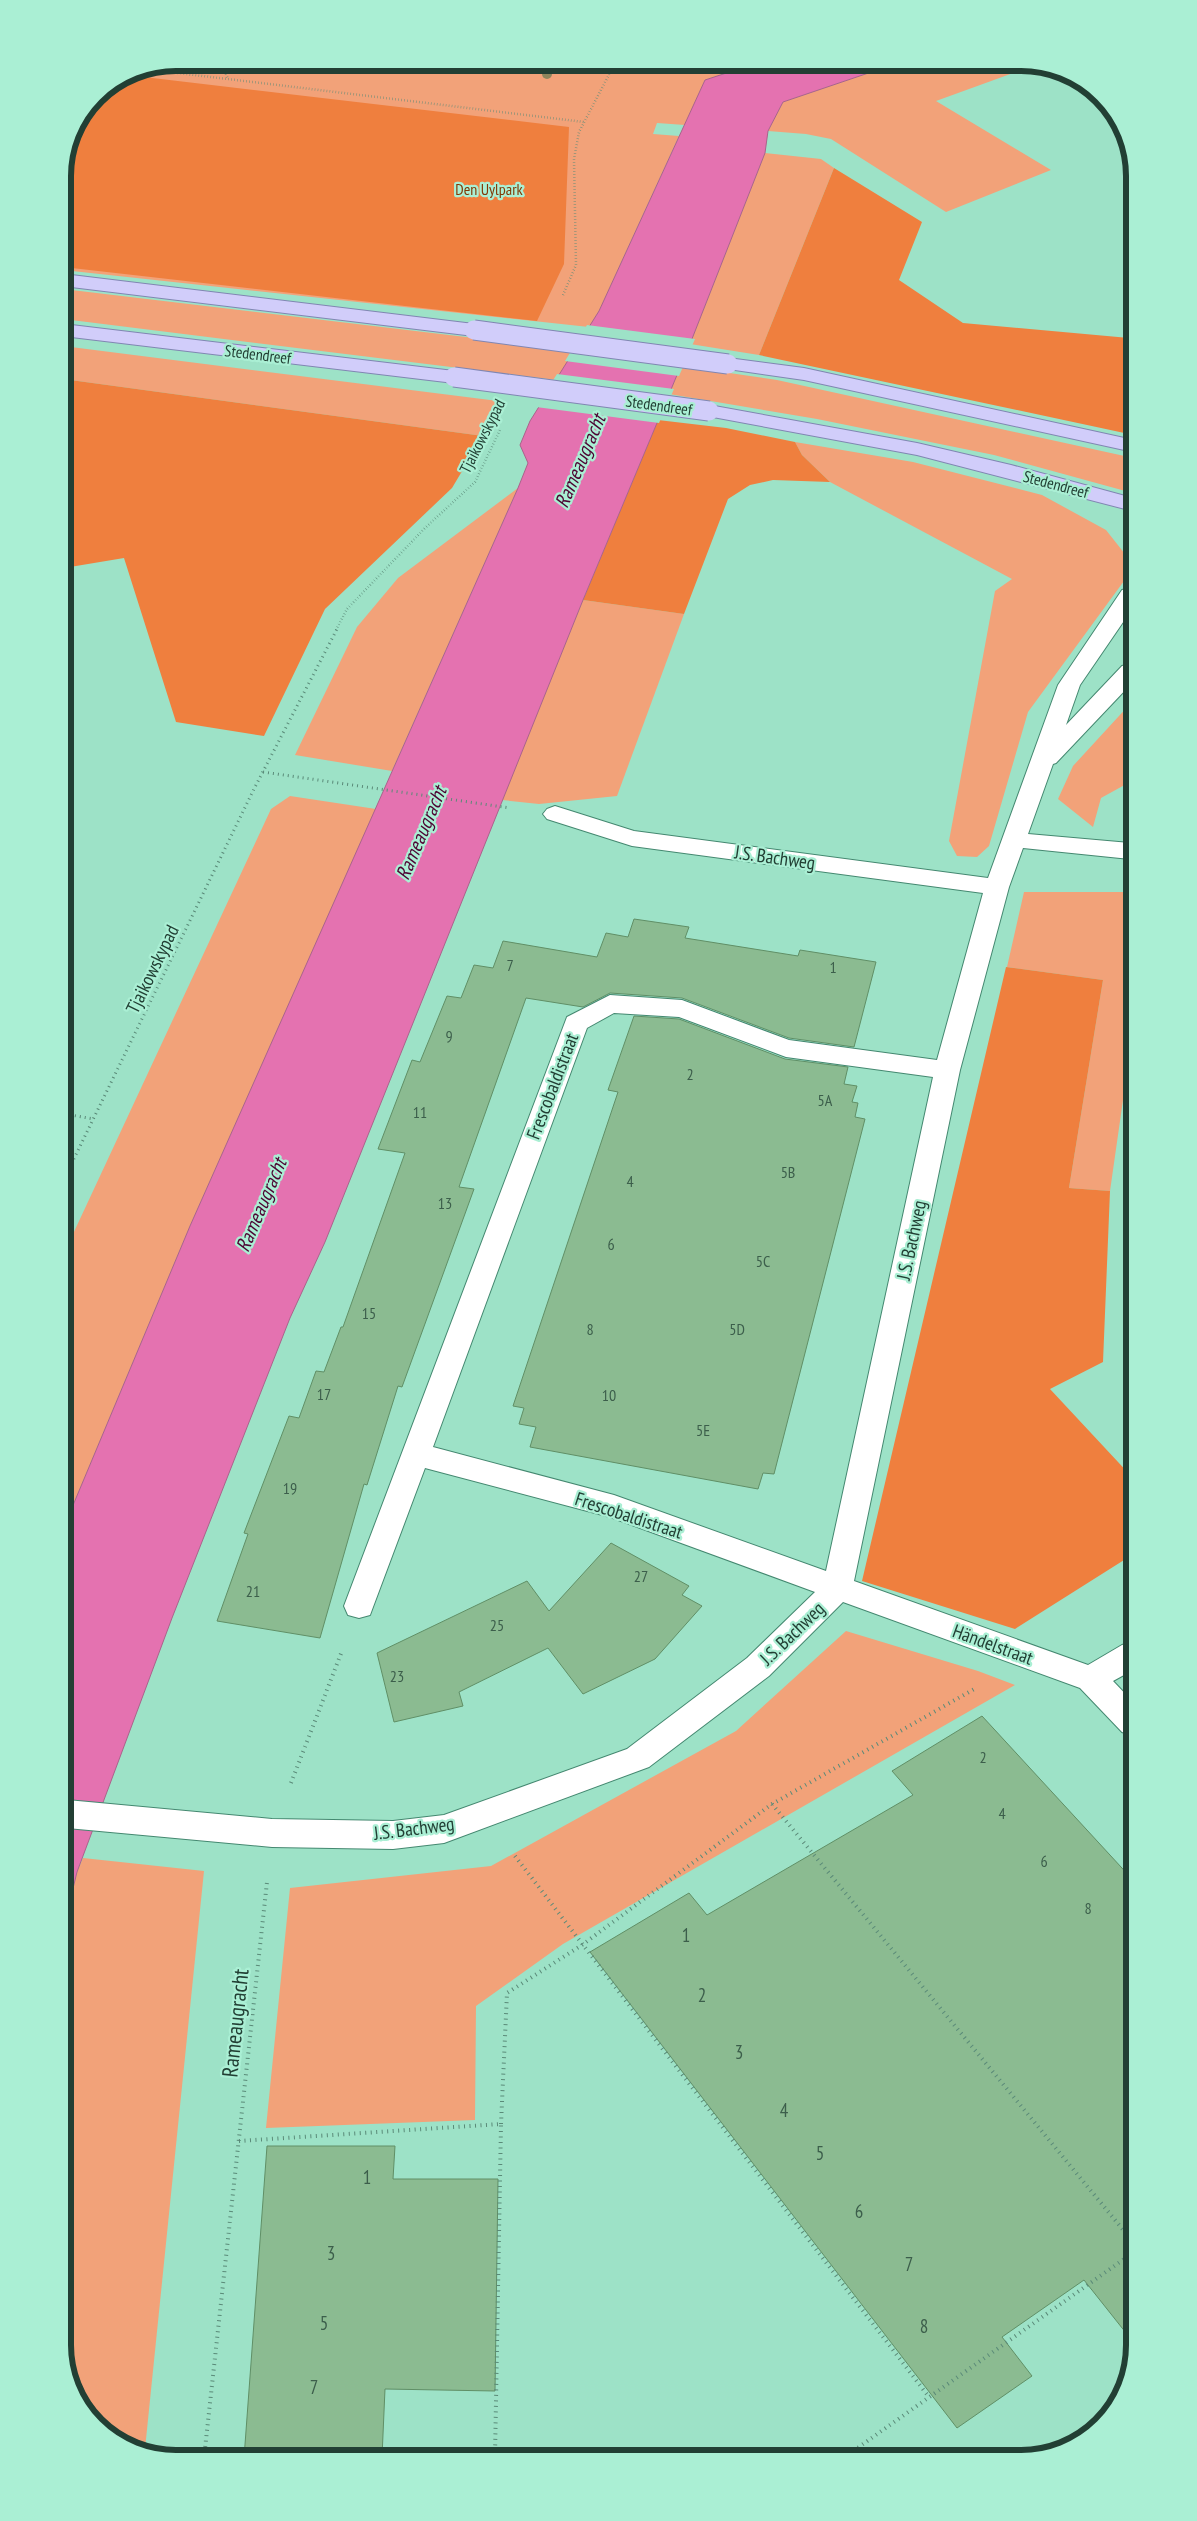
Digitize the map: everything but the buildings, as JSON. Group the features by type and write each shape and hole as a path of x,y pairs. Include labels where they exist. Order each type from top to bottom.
{"main road":[{"path":"71,281 474,330 804,374 1126,444"},
{"name":"Stedendreef","path":"71,331 454,377 709,411 816,428 987,465 1126,503"}],"street":[{"name":"J.S. Bachweg","path":"71,1814 272,1833 393,1835 444,1829 638,1758 758,1667 838,1588 947,1070 997,887 1015,840 1031,788 1042,765 1069,684 1126,600"},
{"name":"J.S. Bachweg","path":"1042,765 1126,675"},
{"name":"J.S. Bachweg","path":"555,814 632,838 997,887"},
{"path":"1015,840 1126,851"},
{"name":"Frescobaldistraat","path":"359,1606 499,1224 576,1024 610,1004 682,1009 786,1048 947,1070"},
{"name":"Frescobaldistraat","path":"416,1454 614,1507 838,1588"},
{"name":"Händelstraat","path":"838,1588 1091,1679 1126,1716"},
{"path":"1091,1679 1126,1658"}],"path":[{"path":"225,71 228,79"},
{"path":"562,296 576,265 574,159 579,132 611,71"},
{"path":"167,72 584,122"},
{"name":"Tjaikowskypad","path":"71,1165 263,772 347,609 425,528 475,482 504,422"},
{"path":"263,772 555,814"},
{"path":"71,1115 94,1119"},
{"name":"Rameaugracht","path":"205,2450 272,1833 359,1606"},
{"path":"495,2450 501,2124 507,1993 582,1944 772,1804 1030,1657"},
{"path":"772,1804 1126,2233"},
{"path":"485,1815 929,2397"},
{"path":"239,2141 501,2124"},
{"path":"855,2450 1126,2258"}],"green space":[{"name":"Den Uylpark","path":"733,71 705,80 685,125 657,123 653,134 679,136 599,311 589,327 71,271 71,170 79,136 97,107 118,89 136,79 163,72"},
{"path":"874,71 1018,71 936,101 1051,170 946,212 831,139 806,134 768,131 783,102"},
{"name":"Den Uylpark","path":"143,77 569,127 564,264 537,321 71,268 71,170 79,136 89,118 102,102 118,89"},
{"path":"765,153 821,159 834,168 759,355 690,344"},
{"path":"834,168 922,222 899,280 963,323 1126,338 1126,433 759,355"},
{"path":"71,290 575,350 556,380 71,320"},
{"path":"71,347 498,401 483,436 71,380"},
{"path":"681,366 777,380 1126,456 1126,491 994,455 817,419 669,394"},
{"path":"71,380 483,436 452,488 325,609 264,736 176,722 124,558 71,567"},
{"path":"658,420 726,428 795,442 802,455 830,482 773,480 750,485 728,499 684,614 583,600"},
{"path":"795,442 913,462 1042,495 1106,530 1125,554 1124,581 1028,712 989,846 977,857 957,856 949,841 995,591 1012,579 830,482 802,455"},
{"path":"518,488 392,771 295,755 357,627 398,578"},
{"path":"583,600 684,614 617,796 539,804 502,800"},
{"path":"1126,708 1126,784 1101,798 1093,827 1058,799 1073,766"},
{"path":"290,796 376,809 190,1226 71,1510 71,1238 271,809"},
{"path":"1024,892 1126,892 1126,1092 1124,1093 1110,1191 1069,1188 1103,980 1007,967"},
{"path":"1006,967 1103,980 1069,1188 1110,1191 1103,1362 1050,1389 1126,1471 1126,1559 1015,1629 862,1581"},
{"path":"846,1631 978,1671 1015,1685 563,1944 476,2006 475,2120 266,2128 290,1888 491,1866 736,1731"},
{"path":"83,1858 204,1871 145,2445 118,2432 102,2419 85,2397 79,2385 72,2358 71,1897 77,1872"}],"water":[{"path":"733,71 874,71 783,102 768,131 765,153 690,344 583,600 325,1242 290,1318 172,1618 77,1872 71,1897 71,1510 190,1226 518,488 528,463 520,445 530,421 599,311 705,80"}],"pier":[{"path":"587,325 695,339 679,376 565,361"},
{"path":"557,374 674,389 659,423 536,407"}]}
